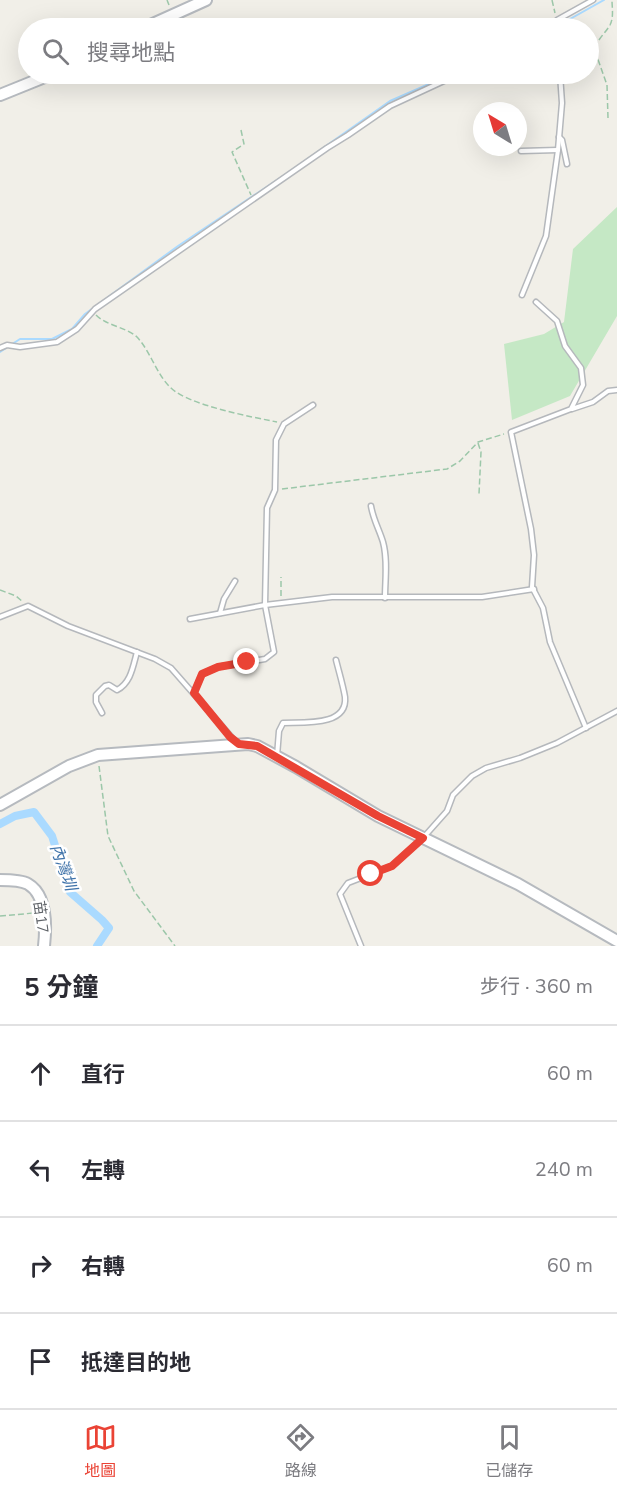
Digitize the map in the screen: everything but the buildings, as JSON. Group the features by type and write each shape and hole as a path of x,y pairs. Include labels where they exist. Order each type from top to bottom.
{"street":[{"path":"166,18 206,0"},
{"path":"0,95 27,84"},
{"path":"0,805 63,768 98,755 239,744 257,746 378,816 503,876 617,941"},
{"name":"苗17","path":"0,880 26,883 38,893 44,912 44,946"}],"lane":[{"path":"561,18 593,0"},
{"path":"0,348 7,345 20,347 57,342 77,329 93,311 253,198 390,106 437,84"},
{"path":"522,295 546,236 558,150 562,103 561,84"},
{"path":"559,137 562,140 567,164"},
{"path":"527,151 558,150"},
{"path":"536,302 558,321 565,346 581,368 583,385 572,409"},
{"path":"586,728 550,642 543,608 534,589 531,529 511,432 593,402 608,391 617,390"},
{"path":"194,693 202,674 218,667 265,658 274,652 265,605 267,508 275,490 276,440 284,424 314,405"},
{"path":"371,506 383,541 386,559 385,598"},
{"path":"220,613 228,589 235,581"},
{"path":"190,619 265,605 332,597 482,597 534,589"},
{"path":"0,617 28,606 68,626 155,658 171,668 212,717 239,744"},
{"path":"102,713 96,702 96,695 105,686 110,685 117,690 124,687 130,678 137,652"},
{"path":"276,756 279,731 283,723 326,720 337,716 344,708 345,698 336,660"},
{"path":"361,946 340,894 348,883 392,866 423,838 447,811 453,795 472,776 486,768 520,758 556,743 617,711"}],"path":[{"path":"552,0 556,18"},
{"path":"599,40 611,23 612,0"},
{"path":"599,62 607,85 608,118"},
{"path":"242,129 244,144 232,152 253,198"},
{"path":"93,311 101,320 135,335 150,353 171,388 190,399 254,418 284,424"},
{"path":"275,490 447,469 460,461 478,442 511,432"},
{"path":"478,442 481,452 479,494"},
{"path":"280,603 281,577"},
{"path":"0,590 16,596 28,606"},
{"path":"98,755 108,836 134,891 175,946"},
{"path":"0,916 44,912"}],"green space":[{"path":"617,207 617,316 570,396 512,420 504,344 544,334 564,322 573,249"}],"waterway":[{"path":"572,18 604,0"},
{"path":"0,352 20,339 52,339 72,329 85,314 178,246 390,101 429,84"},
{"name":"內灣圳","path":"0,824 15,816 34,812 52,836 70,892 109,928 97,946"}],"route":[{"path":"247,662 218,667 202,674 194,693 230,737 239,744 257,746 378,816 423,838 392,866 371,874"}]}
